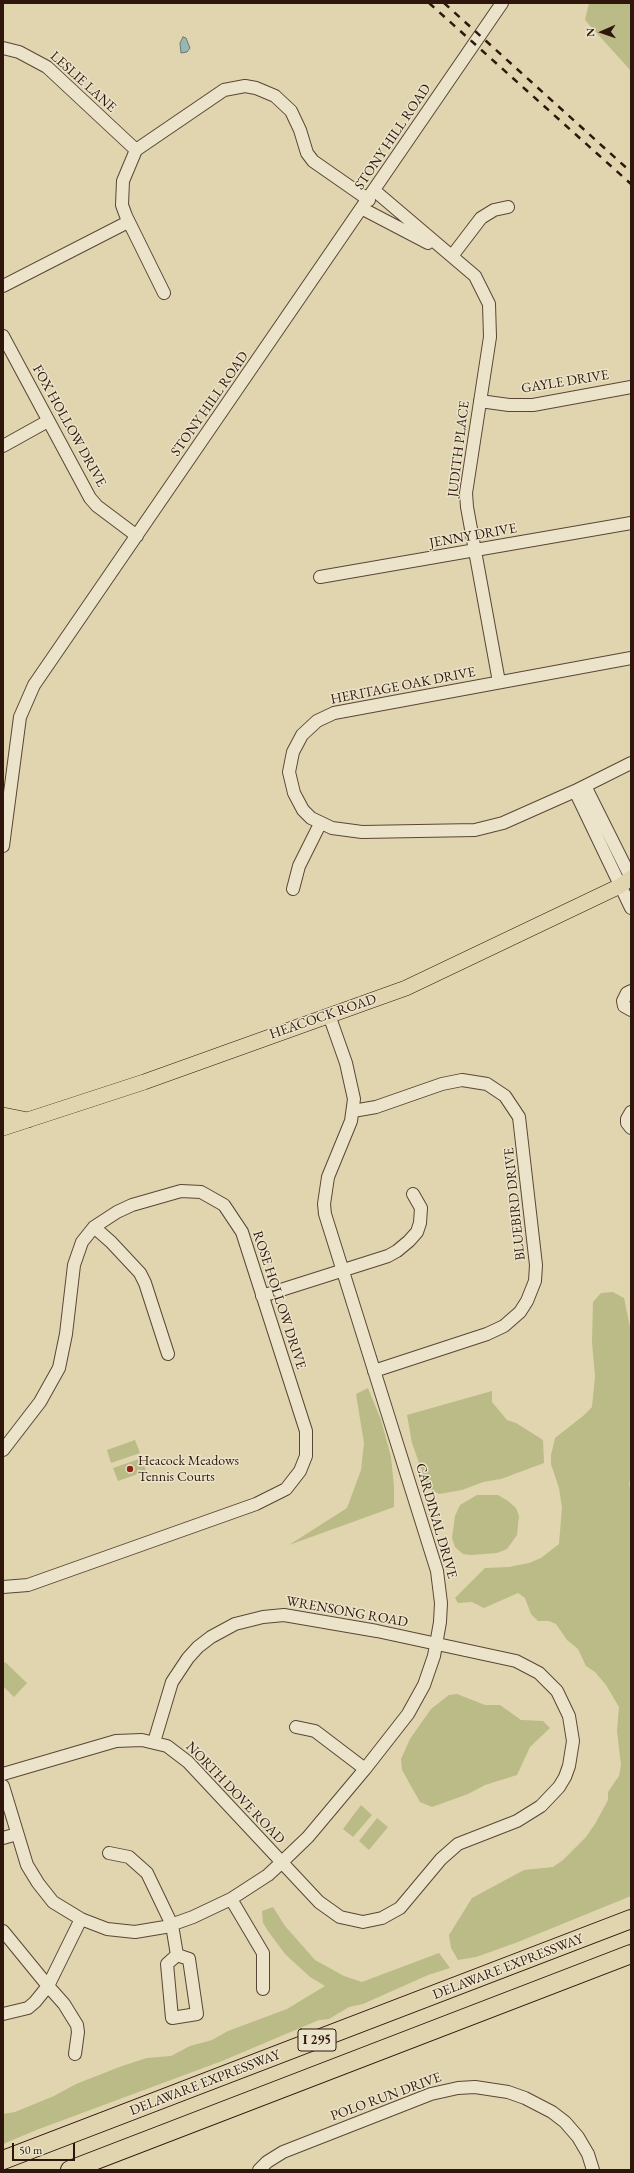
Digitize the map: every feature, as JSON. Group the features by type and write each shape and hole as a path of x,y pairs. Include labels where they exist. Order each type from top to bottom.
{"highway":[{"name":"DELAWARE EXPRESSWAY","path":"3,2160 631,1919"},
{"name":"I 295","path":"70,2170 631,1954"}],"main road":[{"name":"HEACOCK ROAD","path":"3,1128 144,1082 429,978 628,880"},
{"path":"3,1114 30,1120"}],"street":[{"name":"STONY HILL ROAD","path":"3,846 16,740 24,706 40,676 502,3"},
{"name":"LESLIE LANE","path":"3,48 19,52 47,67 136,150"},
{"path":"164,293 128,222 122,205 121,193 126,171 136,150 216,94 234,87 256,88 275,96 291,111 300,130 307,153 312,161 368,200"},
{"name":"JUDITH PLACE","path":"368,200 452,256"},
{"name":"JUDITH PLACE","path":"368,200 452,256 480,282 491,313 490,337 466,493 474,551 499,682"},
{"path":"452,256 481,218 494,210 508,207"},
{"path":"3,286 128,222"},
{"name":"FOX HOLLOW DRIVE","path":"3,336 90,498 97,506 137,536"},
{"name":"GAYLE DRIVE","path":"480,401 509,405 534,405 631,387"},
{"path":"3,446 48,421"},
{"name":"JENNY DRIVE","path":"320,577 631,523"},
{"name":"HERITAGE OAK DRIVE","path":"631,658 334,713 317,721 302,735 292,752 289,772 298,803 311,818 320,824 343,831 362,832 475,830 503,823 631,763"},
{"path":"580,788 628,880 631,908"},
{"path":"293,889 299,866 320,824"},
{"path":"631,991 627,993 623,1001 624,1006 631,1010"},
{"name":"CARDINAL DRIVE","path":"3,1786 27,1865 38,1883 53,1902 81,1919 98,1926 120,1931 149,1930 172,1925 194,1917 231,1899 268,1875 308,1837 365,1769 415,1704 429,1671 437,1644 441,1603 437,1571 343,1269 329,1231 324,1204 328,1177 346,1136 353,1111 352,1086 329,1015"},
{"name":"BLUEBIRD DRIVE","path":"353,1111 376,1107 457,1080 475,1081 487,1084 506,1096 519,1117 536,1265 535,1281 527,1301 520,1312 504,1326 487,1334 374,1371"},
{"path":"631,1112 627,1119 627,1123 631,1128"},
{"name":"ROSE HOLLOW DRIVE","path":"3,1450 40,1402 59,1368 66,1334 74,1265 82,1242 94,1227 117,1212 170,1193 192,1190 210,1195 224,1205 238,1224 306,1431 307,1447 300,1471 290,1485 278,1494 256,1504 28,1586 3,1588"},
{"path":"262,1296 343,1269 388,1256 409,1241 416,1232 421,1214 420,1204 413,1194"},
{"path":"94,1227 111,1242 140,1273 145,1283 168,1354"},
{"name":"WRENSONG ROAD","path":"154,1742 166,1697 177,1673 198,1647 217,1633 235,1624 264,1616 290,1615 516,1661 534,1670 549,1682 563,1702 568,1716 573,1741 569,1766 559,1787 551,1797 533,1813 517,1821 458,1844 441,1859 400,1908 382,1918 372,1921 350,1920 332,1913 319,1902 282,1862"},
{"path":"296,1727 316,1731 365,1769"},
{"name":"NORTH DOVE ROAD","path":"3,1774 116,1741 142,1740 167,1746 188,1762 282,1862"},
{"path":"3,1838 17,1834"},
{"path":"109,1853 129,1857 143,1869 172,1925 177,1955"},
{"path":"231,1899 263,1953 263,1989"},
{"path":"3,2014 28,2008 35,2002 48,1986 81,1919"},
{"path":"3,1931 64,2004 76,2025 78,2032 76,2054"},
{"path":"177,1955 189,1959 197,2014 172,2018 167,1964 177,1955"},
{"name":"POLO RUN DRIVE","path":"259,2170 267,2162 283,2152 424,2097 447,2090 475,2087 508,2092 532,2101 552,2112 578,2137 588,2154 592,2170"}],"green space":[{"path":"589,3 631,3 631,71 585,20"},
{"path":"613,1292 624,1298 631,1332 631,1475 629,1484 631,1492 631,1896 518,1942 476,1957 458,1960 451,1948 449,1935 472,1898 524,1870 553,1867 563,1860 586,1837 595,1824 608,1800 608,1792 619,1776 621,1765 617,1731 619,1707 606,1685 595,1672 586,1666 578,1649 567,1640 556,1624 549,1621 538,1621 531,1614 525,1598 518,1593 484,1608 472,1602 458,1603 455,1598 485,1568 509,1567 529,1563 541,1558 559,1544 562,1508 559,1488 551,1464 551,1455 555,1438 592,1407 595,1376 592,1342 593,1302 601,1293"},
{"path":"368,1388 381,1420 391,1457 394,1507 289,1545 347,1508 361,1470 364,1443 356,1394"},
{"path":"492,1391 492,1402 507,1420 516,1423 543,1440 544,1463 501,1479 483,1482 462,1490 439,1494 428,1488 412,1443 407,1415"},
{"name":"Heacock Meadows Tennis Courts","path":"135,1440 140,1453 111,1463 107,1450"},
{"name":"Heacock Meadows Tennis Courts","path":"142,1458 146,1471 118,1481 113,1468"},
{"path":"477,1495 498,1495 516,1508 519,1516 517,1535 507,1549 497,1553 471,1555 463,1554 455,1547 452,1538 455,1516 460,1505"},
{"path":"5,1662 27,1683 14,1697 3,1686 3,1664"},
{"path":"457,1694 485,1705 500,1705 521,1720 543,1721 550,1728 530,1747 517,1775 485,1785 468,1794 432,1807 420,1802 402,1770 401,1759 410,1739 431,1709 449,1695"},
{"path":"361,1805 372,1815 353,1837 343,1829"},
{"path":"377,1818 388,1827 369,1850 359,1841"},
{"path":"273,1907 285,1926 315,1960 344,1976 362,1982 439,1953 450,1968 428,1975 363,2004 349,2007 329,2019 319,2020 222,2061 39,2129 3,2144 3,2114 15,2112 54,2096 76,2084 122,2066 147,2058 171,2056 190,2046 212,2040 228,2031 287,2009 325,1986 310,1977 285,1954 268,1931 263,1923 262,1911"}],"water":[{"path":"183,37 186,38 190,48 187,52 181,53 180,43"}],"railway":[{"path":"429,3 631,184"},
{"path":"444,3 631,172"}],"place":[{"name":"Heacock Meadows Tennis Courts","path":"130,1469"}]}
